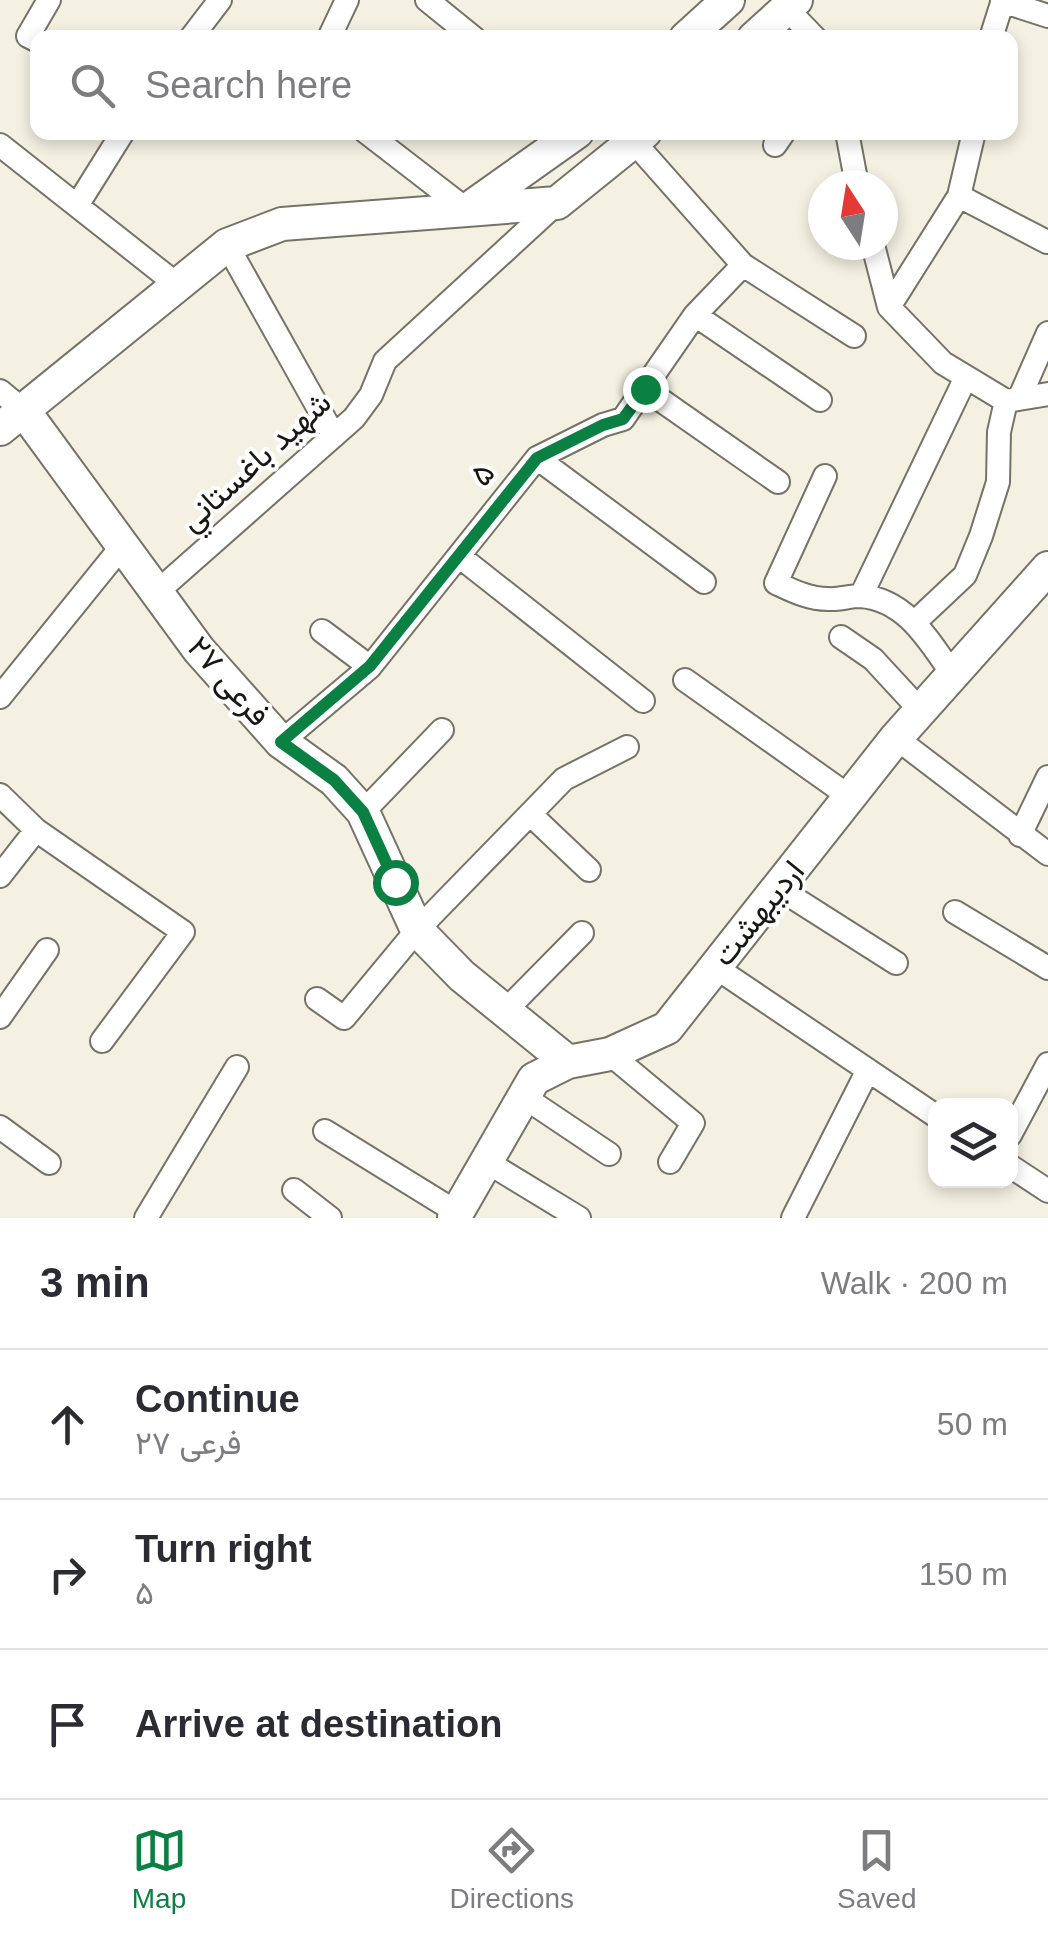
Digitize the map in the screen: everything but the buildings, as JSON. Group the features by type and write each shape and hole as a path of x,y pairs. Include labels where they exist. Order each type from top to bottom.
{"street":[{"path":"32,30 49,0"},
{"path":"197,30 220,0"},
{"path":"335,30 347,0"},
{"path":"427,0 464,30"},
{"path":"994,30 1002,0 1048,16"},
{"path":"763,30 792,4 810,30"},
{"path":"78,204 118,140"},
{"path":"376,140 468,210"},
{"path":"468,210 566,140"},
{"path":"8,410 226,244 282,224 557,203 635,140"},
{"path":"641,140 743,266 854,336"},
{"path":"849,140 854,170"},
{"path":"889,307 959,196 972,140"},
{"path":"0,144 176,283"},
{"path":"959,196 1047,242"},
{"name":"شهيد باغستاني","path":"157,592 354,418 370,395 385,361 557,203"},
{"path":"226,244 334,436"},
{"path":"877,260 889,307 943,363 1012,400 1048,394"},
{"name":"۵","path":"281,742 370,666 537,458 623,419 694,315 743,266"},
{"path":"694,315 820,400"},
{"path":"914,623 964,576 982,536 998,482 999,432 1048,333"},
{"path":"861,596 966,377"},
{"path":"645,389 778,482"},
{"name":"فرعی ۲۷","path":"8,410 122,546 199,650 281,742 334,780 363,812 418,930 462,976 568,1062"},
{"path":"537,458 704,582"},
{"path":"826,476 776,583 809,598 861,596 898,607 953,675"},
{"path":"0,697 122,546"},
{"path":"459,556 643,701"},
{"name":"اردیبهشت","path":"456,1215 534,1079 568,1062 610,1054 667,1028 896,738 1048,568"},
{"path":"322,631 370,666"},
{"path":"840,637 873,659 922,712"},
{"path":"685,680 850,797"},
{"path":"363,812 442,730"},
{"path":"896,738 1048,854"},
{"path":"317,999 344,1018 418,930 564,779 627,747"},
{"path":"1020,835 1048,777"},
{"path":"0,795 36,830 183,932 102,1042"},
{"path":"530,814 589,870"},
{"path":"0,876 36,830"},
{"path":"778,888 896,963"},
{"path":"956,912 1048,968"},
{"path":"505,1011 582,933"},
{"path":"0,1017 47,950"},
{"path":"715,967 928,1111"},
{"path":"610,1054 693,1123 670,1162"},
{"path":"1018,1120 1048,1064"},
{"path":"146,1218 237,1066"},
{"path":"793,1218 868,1070"},
{"path":"524,1097 609,1154"},
{"path":"0,1127 49,1163"},
{"path":"324,1131 456,1215"},
{"path":"487,1162 578,1218"},
{"path":"1018,1171 1048,1191"},
{"path":"294,1190 330,1218"}],"route":[{"path":"395,882 363,812 334,780 281,742 370,666 537,458 623,419 645,389"}]}
